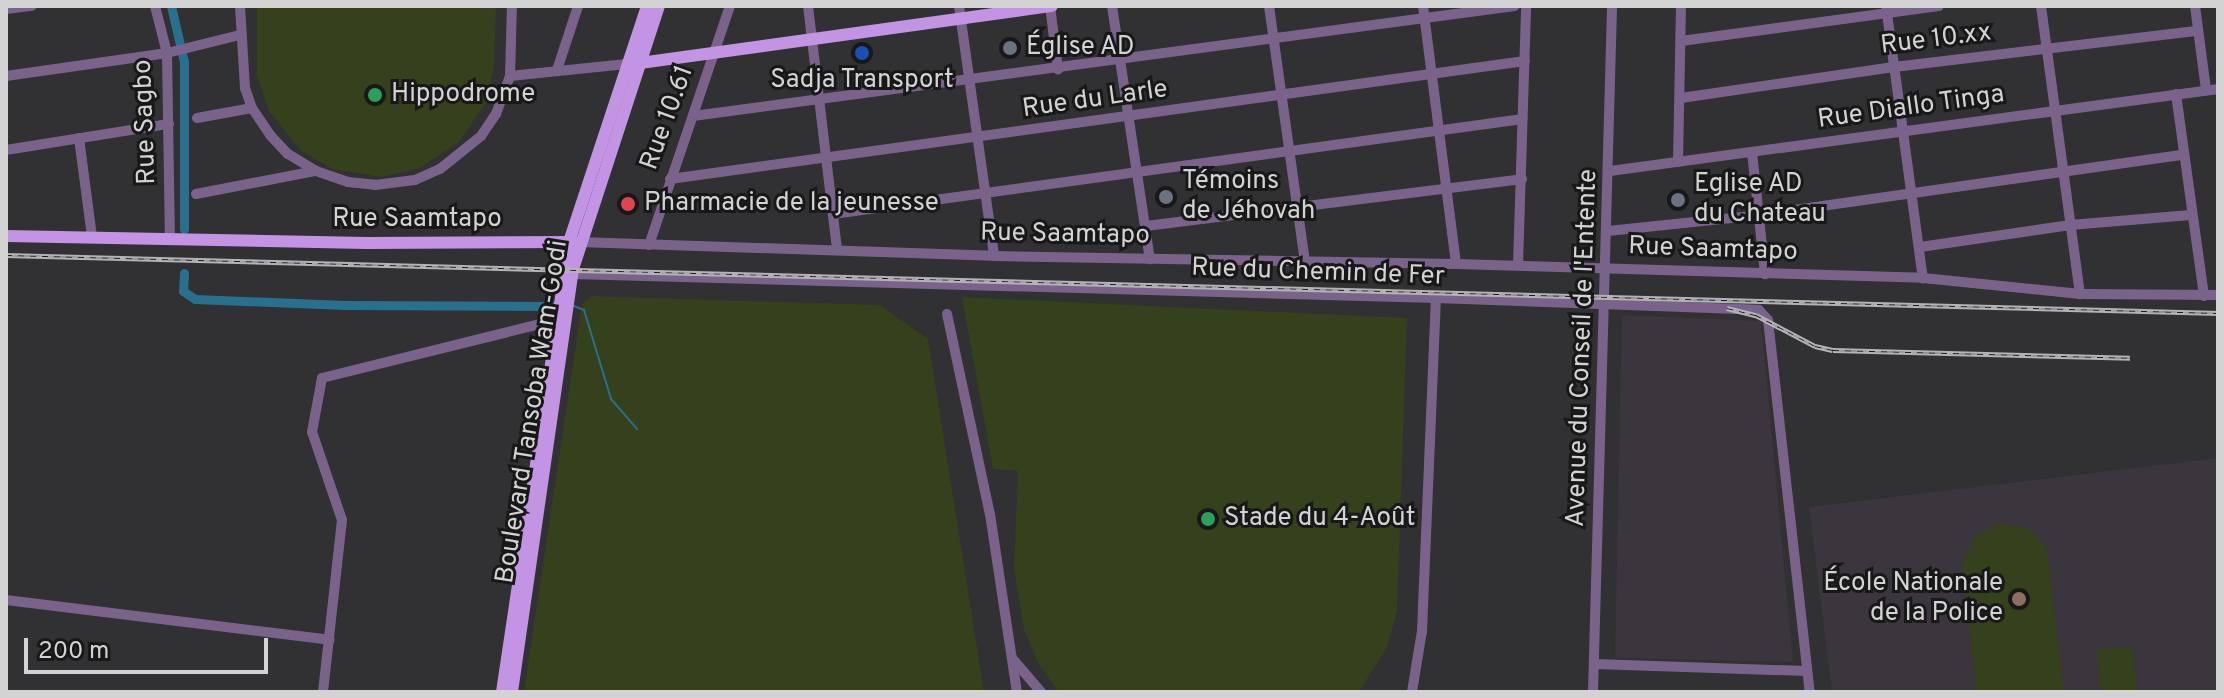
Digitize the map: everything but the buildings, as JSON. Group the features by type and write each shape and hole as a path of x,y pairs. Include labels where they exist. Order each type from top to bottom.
{"main road":[{"name":"Boulevard Tansoba Wam-Godi","path":"502,692 557,320 574,242 633,64 647,6"},
{"name":"Boulevard Tansoba Wam-Godi","path":"633,64 659,6"},
{"path":"633,64 811,40 960,12 1051,6"},
{"name":"Rue Saamtapo","path":"6,236 574,242"},
{"name":"Boulevard Tansoba Wam-Godi","path":"512,692 574,242"}],"street":[{"path":"6,9 32,6"},
{"name":"Rue Sagbo","path":"155,6 167,53 170,238"},
{"path":"240,6 245,88 252,108 279,145 316,171 348,182 375,185 415,180 440,169 462,155 489,125 510,76 512,6"},
{"path":"557,70 578,6"},
{"name":"Rue 10.61","path":"649,245 730,6"},
{"path":"808,6 837,250"},
{"path":"1051,6 1058,69"},
{"path":"1112,6 1150,259"},
{"path":"1269,6 1305,262"},
{"path":"1423,6 1456,264"},
{"path":"693,116 1515,6"},
{"path":"1518,265 1526,6"},
{"name":"Avenue du Conseil de l'Entente","path":"1593,692 1610,171 1612,6"},
{"path":"1678,162 1681,6"},
{"path":"1681,41 1886,10 1939,6"},
{"path":"2041,6 2080,294"},
{"path":"2195,6 2212,89"},
{"path":"1886,10 1923,278"},
{"path":"960,12 994,256"},
{"name":"Rue 10.xx","path":"1681,98 1894,67 2198,31"},
{"path":"6,76 167,53 240,35"},
{"name":"Rue du Larle","path":"670,179 1282,97 1525,61"},
{"path":"510,76 633,64"},
{"name":"Rue Diallo Tinga","path":"1610,171 2212,89"},
{"path":"2176,94 2204,296"},
{"path":"197,118 252,108"},
{"path":"833,214 1522,119"},
{"path":"6,150 169,124"},
{"path":"79,138 92,237"},
{"path":"1752,152 1765,274"},
{"path":"1608,231 1759,215 1911,191 2183,155"},
{"path":"196,194 316,171"},
{"path":"1146,226 1522,179"},
{"path":"1920,247 2070,225 2191,215"},
{"name":"Rue Saamtapo","path":"574,242 994,256 1518,265 1923,278 2080,294 2218,295"},
{"name":"Rue du Chemin de Fer","path":"572,274 1753,309 1765,313 1768,320 1807,671"},
{"path":"1412,692 1422,631 1436,298"},
{"path":"947,314 990,514 1017,692"},
{"path":"323,692 342,520 312,432 322,378 557,320"},
{"path":"6,600 330,640"},
{"path":"1011,656 1041,692"},
{"path":"1595,664 1807,671 1810,692"}],"shaded area":[{"path":"1622,315 1761,321 1793,662 1615,658"},
{"name":"École Nationale de la Police","path":"2218,458 2218,692 1832,692 1809,507"}],"green space":[{"name":"Hippodrome","path":"257,6 496,6 494,65 487,101 459,142 418,169 381,177 332,169 300,150 269,111 257,76"},
{"path":"592,296 880,305 928,339 984,692 524,692 582,304"},
{"name":"Stade du 4-Août","path":"962,297 1407,318 1397,611 1387,647 1359,692 1059,692 1039,665 1024,630 1014,568 1018,471 993,469"},
{"path":"1999,523 2028,528 2047,549 2064,692 1976,692 1962,563 1974,537"},
{"path":"2132,646 2137,692 2101,692 2096,650"}],"waterway":[{"path":"171,6 184,62 184,229"},
{"path":"184,273 183,291 195,299 345,305 553,306"},
{"path":"574,306 584,310 611,399 637,429"}],"railway":[{"path":"6,255 2218,313"},
{"path":"1727,308 1756,315 1815,346 1833,350 2130,358"}],"place":[{"name":"Église AD","path":"1010,48"},
{"name":"Sadja Transport","path":"862,53"},
{"name":"Hippodrome","path":"375,95"},
{"name":"Témoins de Jéhovah","path":"1166,197"},
{"name":"Eglise AD du Chateau","path":"1678,200"},
{"name":"Pharmacie de la jeunesse","path":"628,204"},
{"name":"Stade du 4-Août","path":"1208,519"},
{"name":"École Nationale de la Police","path":"2019,599"}]}
